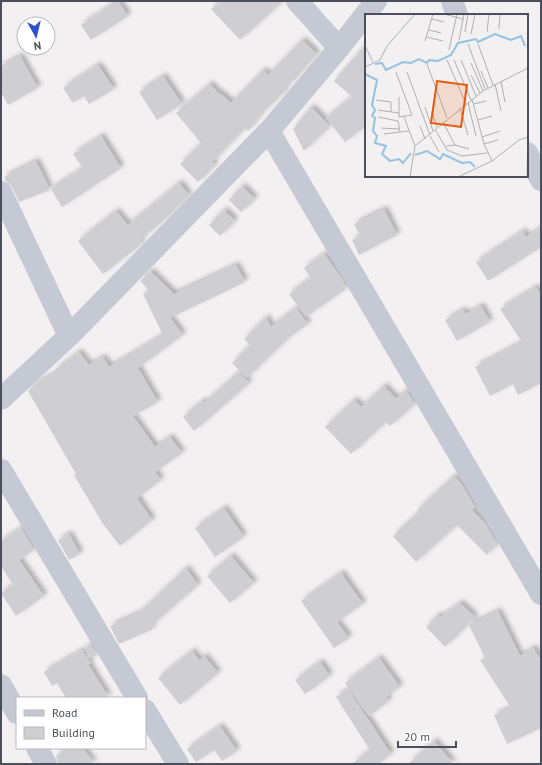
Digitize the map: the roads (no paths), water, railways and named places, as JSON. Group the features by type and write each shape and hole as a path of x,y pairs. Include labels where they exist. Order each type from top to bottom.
{"street":[{"path":"297,1 339,48"},
{"path":"366,14 376,1"},
{"path":"452,1 457,14"},
{"path":"1,399 69,336 269,131 365,15"},
{"path":"269,131 541,594"},
{"path":"528,155 541,180"},
{"path":"1,192 69,336"},
{"path":"1,470 136,697"},
{"path":"1,685 16,711"},
{"path":"146,712 178,764"},
{"path":"38,749 46,764"}]}
